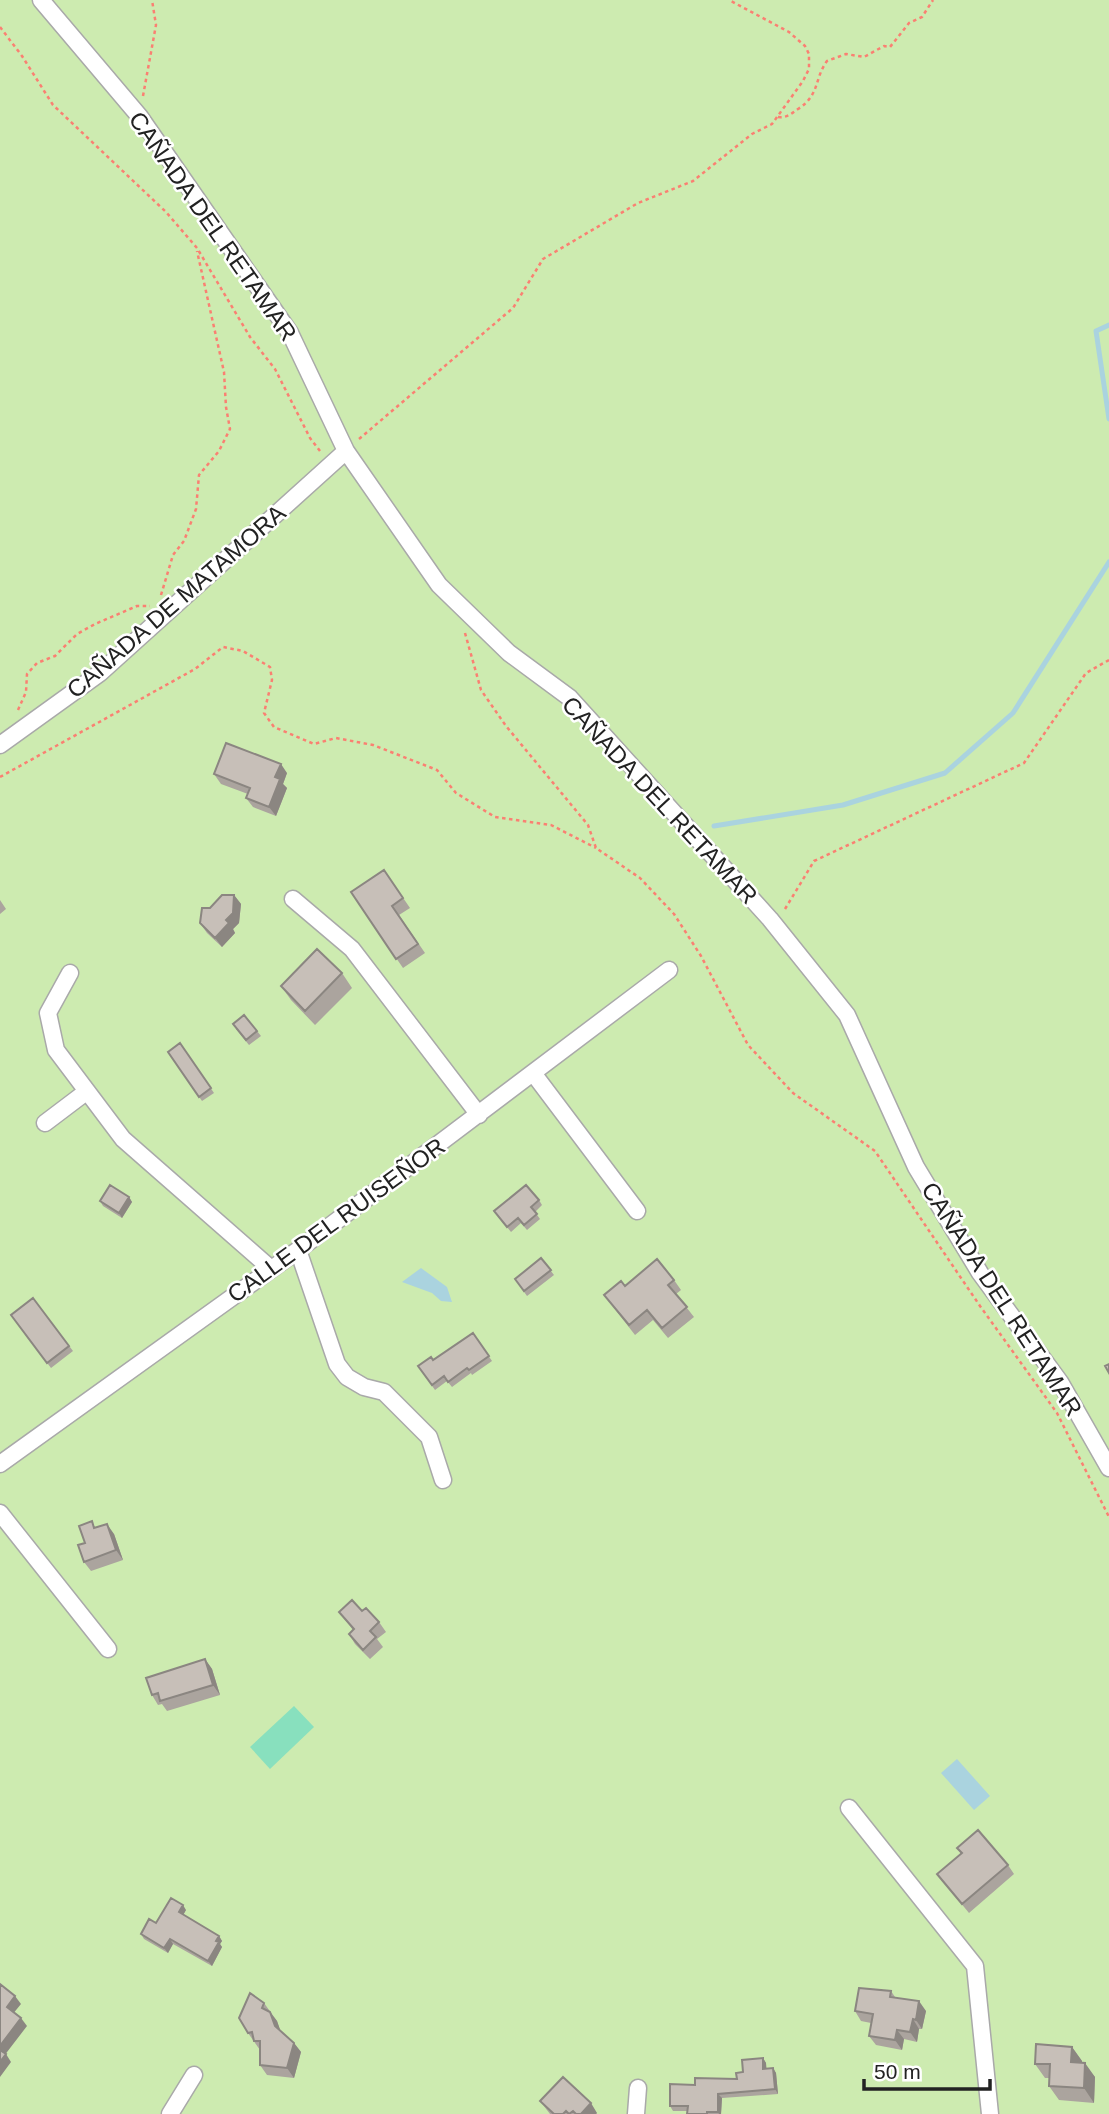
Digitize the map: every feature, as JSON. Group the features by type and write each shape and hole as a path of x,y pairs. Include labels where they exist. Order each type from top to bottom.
{"street":[{"name":"CAÑADA DEL RETAMAR","path":"40,0 140,117 290,333 346,450 439,585 509,653 570,698 770,919 847,1015 916,1167 980,1273 1060,1382 1109,1468"},
{"name":"CAÑADA DE MATAMORA","path":"0,745 100,673 346,450"},
{"path":"293,899 352,950 479,1115"},
{"name":"CALLE DEL RUISEÑOR","path":"0,1464 298,1250 668,970"},
{"path":"70,972 48,1013 56,1049 122,1139 271,1268"},
{"path":"533,1073 637,1211"},
{"path":"45,1123 86,1092"},
{"path":"298,1250 337,1364 347,1377 364,1387 384,1392 429,1437 443,1480"},
{"path":"0,1513 108,1649"},
{"path":"849,1808 975,1966 990,2114"},
{"path":"170,2114 194,2075"},
{"path":"636,2114 638,2088"}],"path":[{"path":"140,117 156,25 152,0"},
{"path":"346,450 513,308 543,259 638,203 693,181 778,117 806,75 809,54 789,32 729,0"},
{"path":"778,117 786,118 806,104 814,93 827,61 846,54 864,57 884,46 890,47 909,23 922,17 933,0"},
{"path":"0,27 53,105 150,197 197,248 250,337 275,369 310,438 331,465"},
{"path":"161,596 173,555 184,541 196,509 199,475 219,451 230,429 224,372 197,248"},
{"path":"11,717 19,710 26,692 27,674 37,663 55,656 77,634 95,624 137,606 153,606"},
{"path":"462,624 481,690 506,726 588,825 596,848"},
{"path":"0,777 194,669 223,647 243,651 270,667 272,680 264,713 274,727 314,744 336,738 373,745 437,770 456,793 495,817 551,825 596,848 640,878 674,914 701,956 748,1045 793,1093 875,1151 1056,1413 1109,1517"},
{"path":"770,919 788,907 814,861 1024,764 1086,673 1109,660"}],"green space":[{"path":"0,0 1109,0 1109,2114 0,2114"},
{"path":"294,1706 314,1727 270,1769 250,1747"}],"water":[{"path":"421,1268 447,1287 452,1302 441,1301 432,1293 402,1282"},
{"path":"957,1759 990,1796 974,1810 941,1773"}],"building":[{"path":"226,743 281,764 275,777 280,779 269,807 246,798 250,788 214,774"},
{"path":"384,870 403,898 392,906 418,944 396,959 351,892"},
{"path":"222,895 234,895 233,913 226,920 229,923 215,938 200,923 202,908 210,908"},
{"path":"317,949 342,973 305,1011 281,986"},
{"path":"244,1015 257,1031 246,1040 233,1024"},
{"path":"180,1043 211,1088 199,1097 168,1052"},
{"path":"110,1185 129,1197 119,1213 100,1201"},
{"path":"526,1185 539,1200 531,1207 537,1214 524,1225 518,1218 507,1227 494,1211"},
{"path":"541,1258 551,1270 524,1291 515,1279"},
{"path":"657,1259 674,1280 668,1285 687,1307 662,1328 647,1310 629,1325 604,1295 621,1281 625,1286"},
{"path":"33,1298 69,1346 47,1363 11,1315"},
{"path":"473,1333 489,1356 448,1382 444,1376 432,1385 418,1366 431,1357 433,1360"},
{"path":"92,1521 94,1528 107,1524 116,1550 84,1562 78,1545 85,1543 79,1526"},
{"path":"352,1600 362,1611 366,1608 379,1622 370,1631 376,1637 363,1650 349,1634 354,1629 339,1612"},
{"path":"205,1659 213,1685 160,1701 158,1693 152,1695 146,1678"},
{"path":"978,1830 1008,1865 962,1904 937,1874 962,1853 957,1848"},
{"path":"171,1898 183,1905 179,1912 219,1936 216,1941 219,1942 208,1961 170,1939 164,1948 141,1934 149,1919 156,1923"},
{"path":"0,1984 15,1996 7,2007 21,2018 0,2046"},
{"path":"859,1988 891,1991 890,1997 919,2001 916,2020 913,2019 910,2032 897,2030 895,2040 869,2036 873,2014 855,2011"},
{"path":"250,1993 264,2003 262,2008 270,2012 275,2026 294,2043 287,2068 260,2065 260,2041 254,2041 252,2032 248,2033 239,2018"},
{"path":"1036,2044 1072,2047 1071,2062 1085,2063 1084,2088 1049,2086 1050,2064 1035,2064"},
{"path":"0,2050 6,2054 0,2062"},
{"path":"763,2058 763,2069 773,2068 775,2089 718,2094 718,2112 707,2114 687,2114 688,2106 670,2106 670,2084 695,2085 695,2078 737,2079 736,2073 743,2072 742,2060"},
{"path":"563,2077 591,2103 581,2114 573,2111 569,2114 566,2111 563,2114 554,2114 540,2101"}],"waterway":[{"path":"1109,325 1096,331 1109,419"},
{"path":"714,826 843,805 945,773 1013,713 1109,562"}]}
